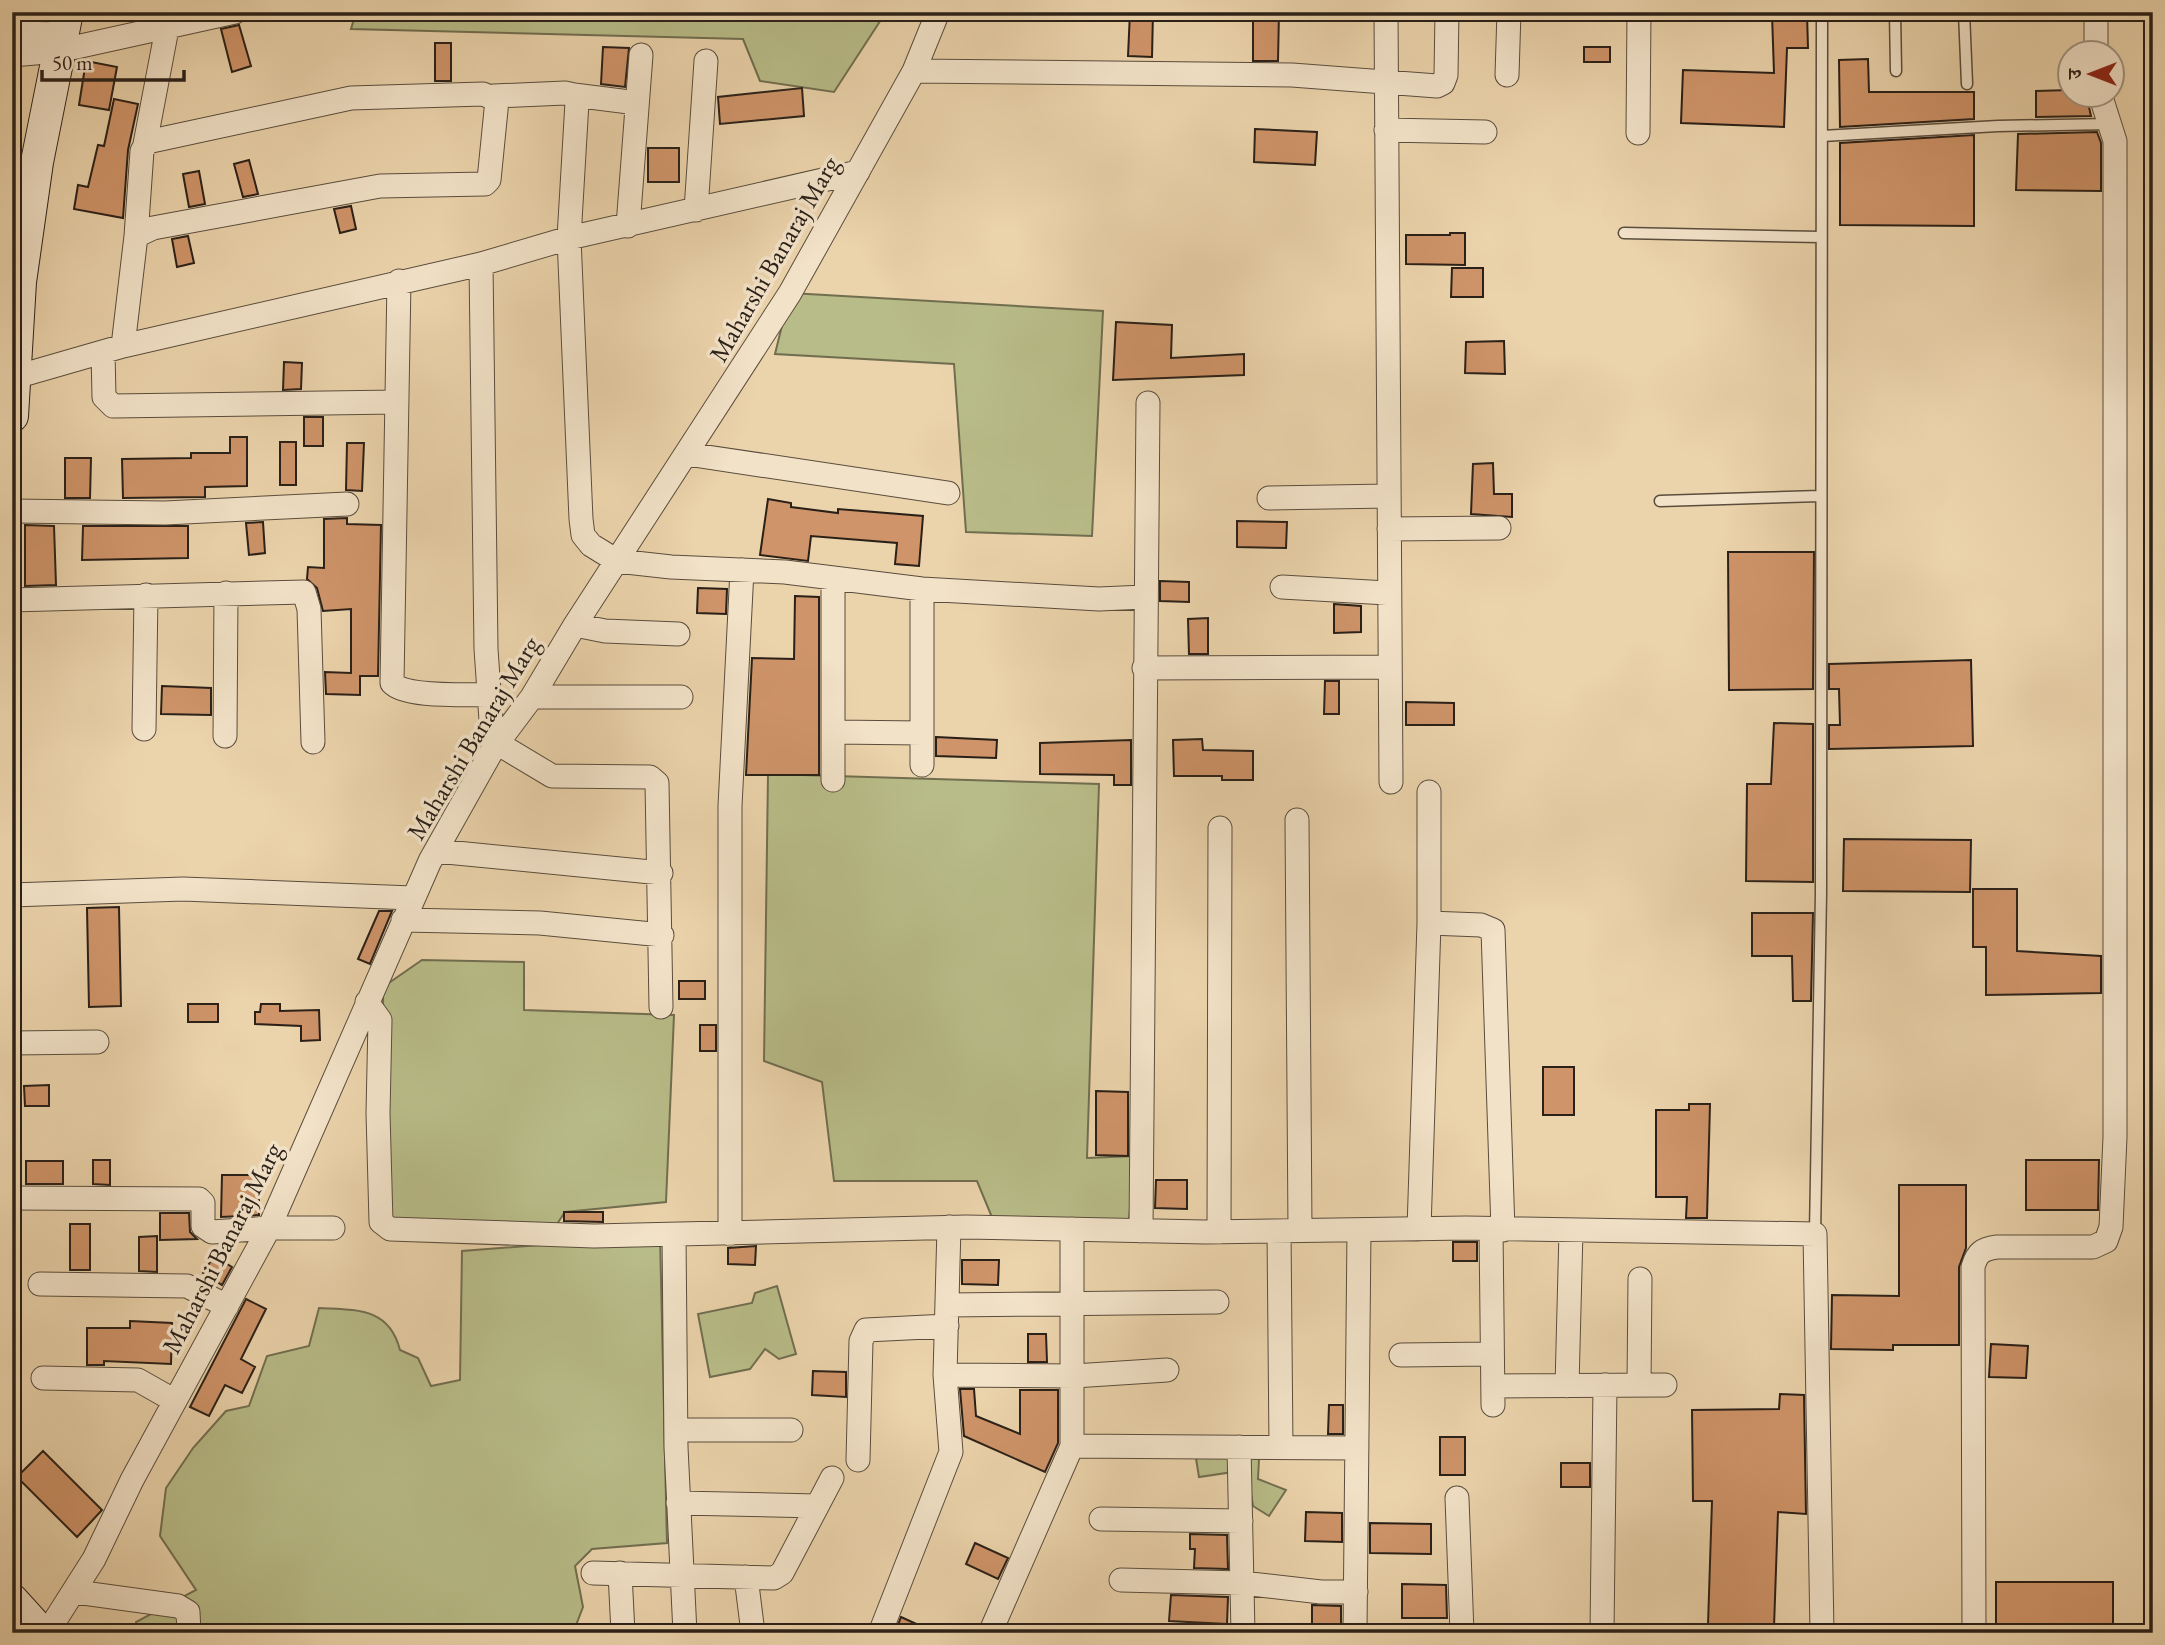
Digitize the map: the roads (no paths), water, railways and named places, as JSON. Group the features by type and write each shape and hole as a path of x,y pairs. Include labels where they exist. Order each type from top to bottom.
{"street":[{"path":"12,33 62,33 235,12"},
{"name":"Maharshi Banaraj Marg","path":"45,1633 76,1592 269,1228 412,898 436,850 495,746 532,697 575,625 790,293 914,71 938,12"},
{"path":"1387,12 1387,593 1391,782"},
{"path":"914,71 1292,75 1427,87 1443,83 1447,12"},
{"path":"1507,75 1509,12"},
{"path":"1638,133 1639,12"},
{"path":"2096,12 2096,38"},
{"path":"168,20 145,144 136,236 104,397 113,406 397,402"},
{"path":"12,55 62,33"},
{"path":"12,416 22,269 62,33"},
{"path":"628,226 641,55"},
{"path":"696,210 706,61"},
{"path":"145,144 351,98 565,93 638,103"},
{"path":"574,95 577,102 569,238 583,536 591,545 617,561 671,567 742,570 922,589 1099,598 1145,597"},
{"path":"136,236 153,228 380,186 485,184 489,180 498,100 494,96"},
{"path":"1974,1633 1973,1267 1976,1255 1985,1249 1997,1247 2093,1247 2106,1241 2111,1227 2115,1137 2115,141 2105,108"},
{"path":"1386,130 1485,132"},
{"path":"13,378 113,349 481,264 569,238 858,172"},
{"path":"481,264 489,695 495,746 552,776 650,777 657,783 661,873 661,1007"},
{"path":"399,281 392,682 398,689 416,692 489,695"},
{"path":"1141,1231 1148,403"},
{"path":"687,454 948,493"},
{"path":"1269,498 1388,496"},
{"path":"12,511 164,513 347,504"},
{"path":"1389,529 1499,528"},
{"path":"730,1234 730,806 742,570"},
{"path":"833,579 834,780"},
{"path":"1282,587 1387,593"},
{"path":"922,589 922,765"},
{"path":"12,600 295,590 304,592 307,598 313,742"},
{"path":"225,736 226,593"},
{"path":"144,729 146,595"},
{"path":"575,625 605,631 678,634"},
{"path":"1144,668 1390,667"},
{"path":"532,697 681,697"},
{"path":"834,732 922,733"},
{"path":"1419,1229 1429,923 1429,792"},
{"path":"1281,1447 1289,1231 1297,820"},
{"path":"1219,1232 1220,828"},
{"path":"436,850 661,873"},
{"path":"12,895 183,889 412,898"},
{"path":"403,920 540,923 662,934"},
{"path":"1429,923 1481,925 1493,930 1497,1230 1493,1395 1567,1386 1665,1385"},
{"path":"367,1002 380,1020 378,1113 381,1222 390,1229 494,1230 594,1236 949,1227 1219,1232 1419,1229 1815,1234 1822,1633"},
{"path":"12,1044 97,1042"},
{"path":"12,1198 199,1199 203,1203 205,1231 332,1228"},
{"path":"880,1633 951,1452 946,1375 949,1227"},
{"path":"990,1633 1072,1446 1072,1228"},
{"path":"1355,1633 1359,1230"},
{"path":"1567,1386 1571,1231"},
{"path":"674,1235 678,1503 685,1633"},
{"path":"1639,1385 1640,1279"},
{"path":"40,1284 187,1286 227,1306"},
{"path":"858,1460 861,1341 866,1330 947,1315 1073,1303 1217,1302"},
{"path":"1401,1354 1492,1354"},
{"path":"946,1375 1074,1376 1167,1370"},
{"path":"43,1378 138,1380 175,1401"},
{"path":"1602,1633 1605,1385"},
{"path":"676,1430 791,1430"},
{"path":"1072,1446 1357,1448"},
{"path":"1239,1447 1243,1633"},
{"path":"593,1573 774,1578 782,1573 832,1478"},
{"path":"1457,1498 1462,1633"},
{"path":"678,1503 817,1506"},
{"path":"1101,1519 1241,1521"},
{"path":"620,1573 623,1633"},
{"path":"746,1577 753,1633"},
{"path":"1121,1580 1242,1583 1321,1592 1356,1591"},
{"path":"76,1592 178,1606 188,1612 189,1633"},
{"path":"12,1600 45,1633"}],"lane":[{"path":"1815,1234 1821,893 1822,12"},
{"path":"1895,12 1896,71"},
{"path":"1964,12 1967,84"},
{"path":"1822,136 1998,126 2110,124"},
{"path":"1624,233 1821,237"},
{"path":"1660,501 1820,496"}]}
